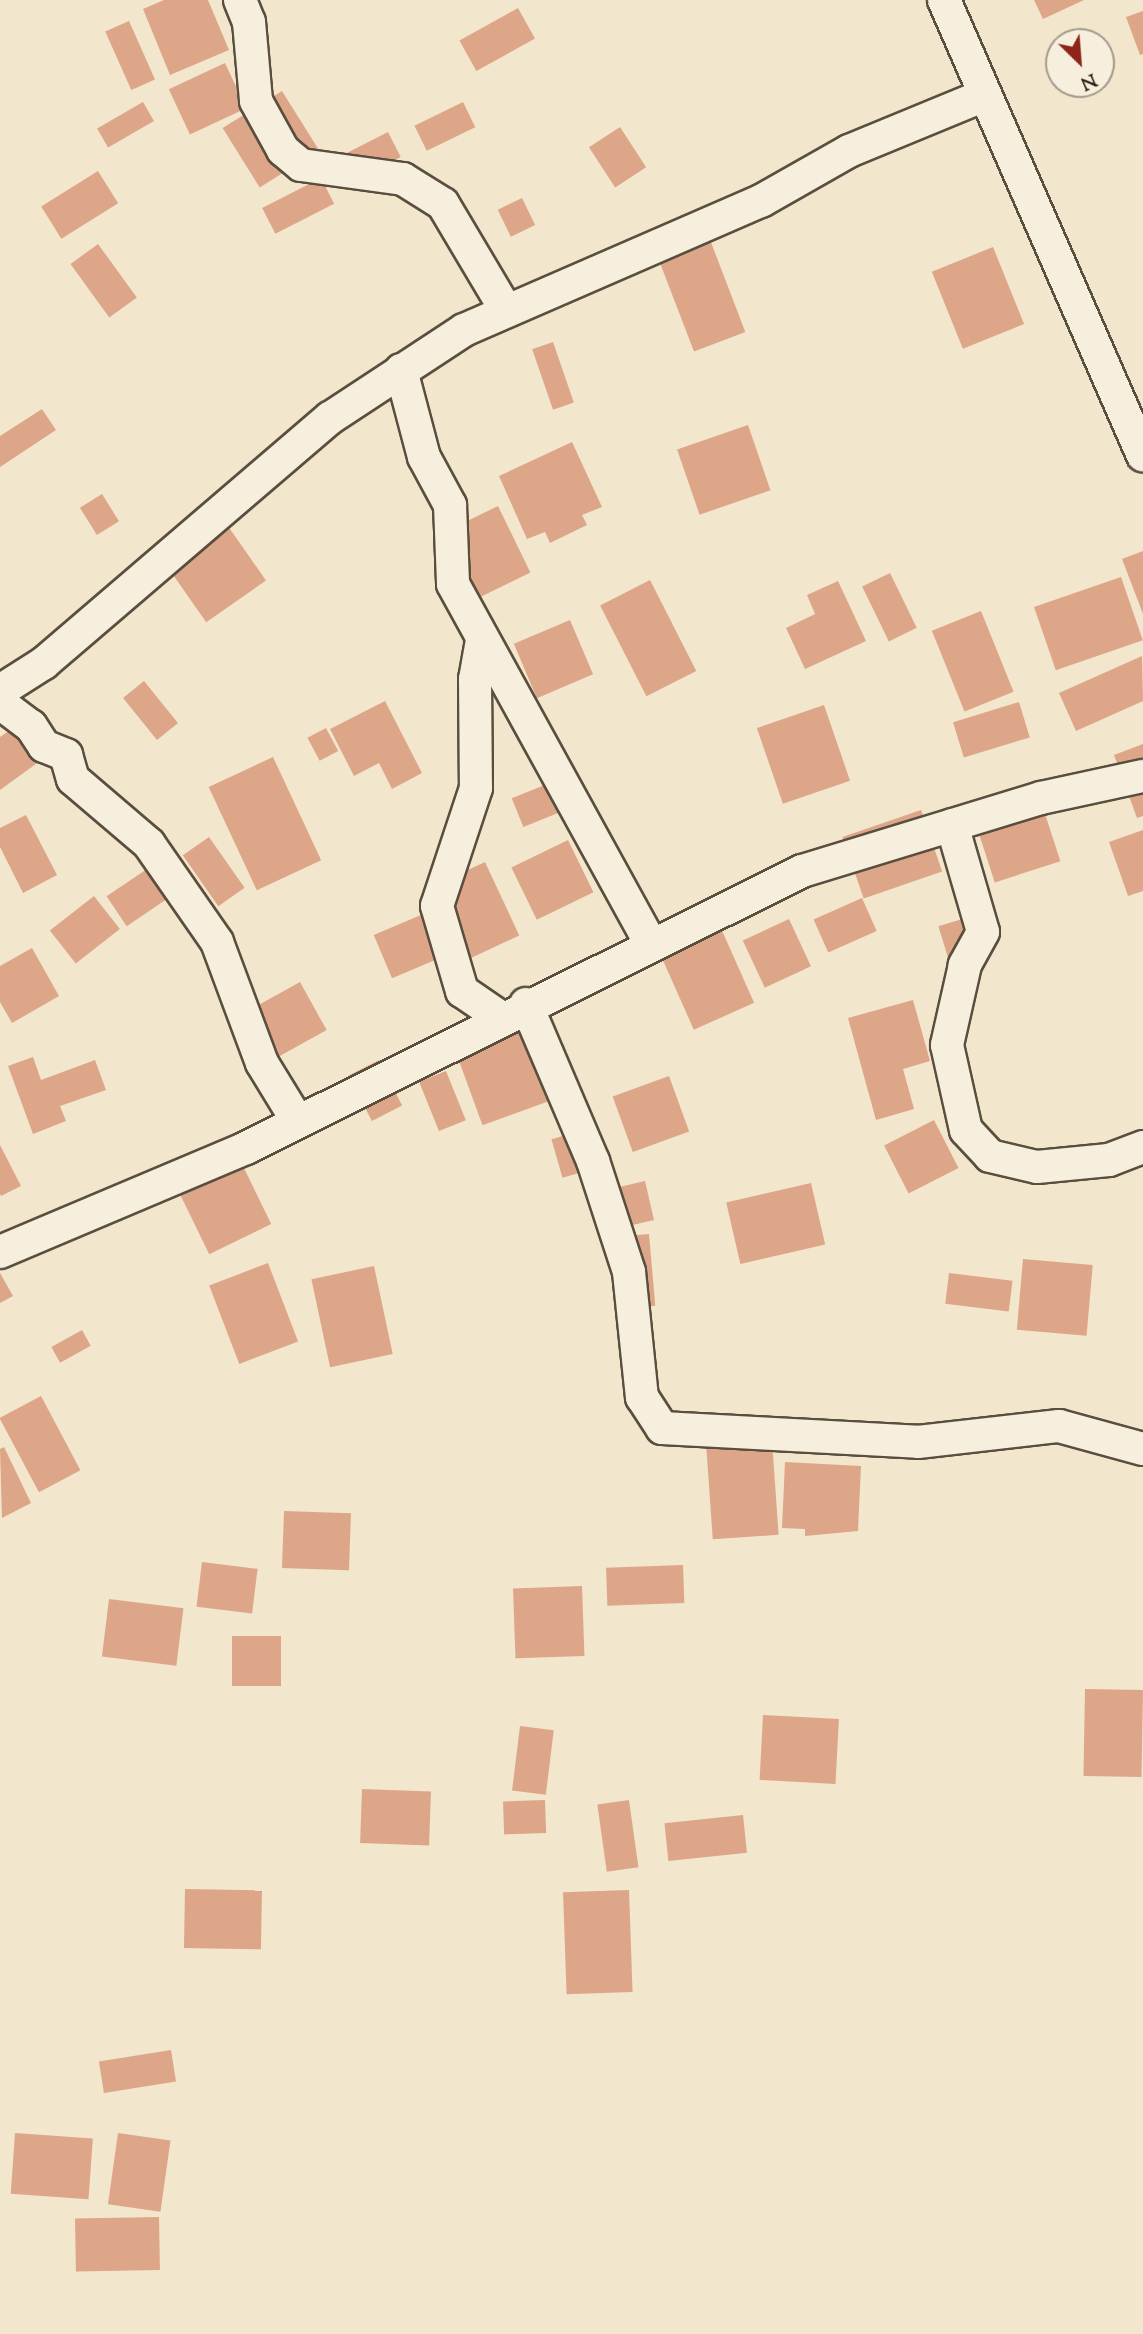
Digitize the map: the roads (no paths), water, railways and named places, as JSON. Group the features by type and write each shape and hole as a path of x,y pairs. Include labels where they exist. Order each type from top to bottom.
{"street":[{"path":"240,0 249,22 256,101 283,150 301,165 403,179 443,204 506,310"},
{"path":"944,0 1143,455"},
{"path":"0,691 44,663 330,418 401,370 506,310 761,201 849,150 985,95"},
{"path":"401,370 424,457 450,505 453,584 482,640 597,837 651,944"},
{"path":"482,640 475,679 476,788 437,906 462,991 513,1011 593,1161 629,1272 642,1397 662,1427 918,1442 1059,1426 1143,1449"},
{"path":"0,703 31,726 44,746 66,755 73,779 149,845 217,942 262,1063 298,1122"},
{"path":"0,1252 298,1122 513,1011 802,871 953,825 1143,776"},
{"path":"953,825 983,932 964,965 947,1045 966,1129 990,1156 1037,1167 1109,1160 1143,1147"}]}
